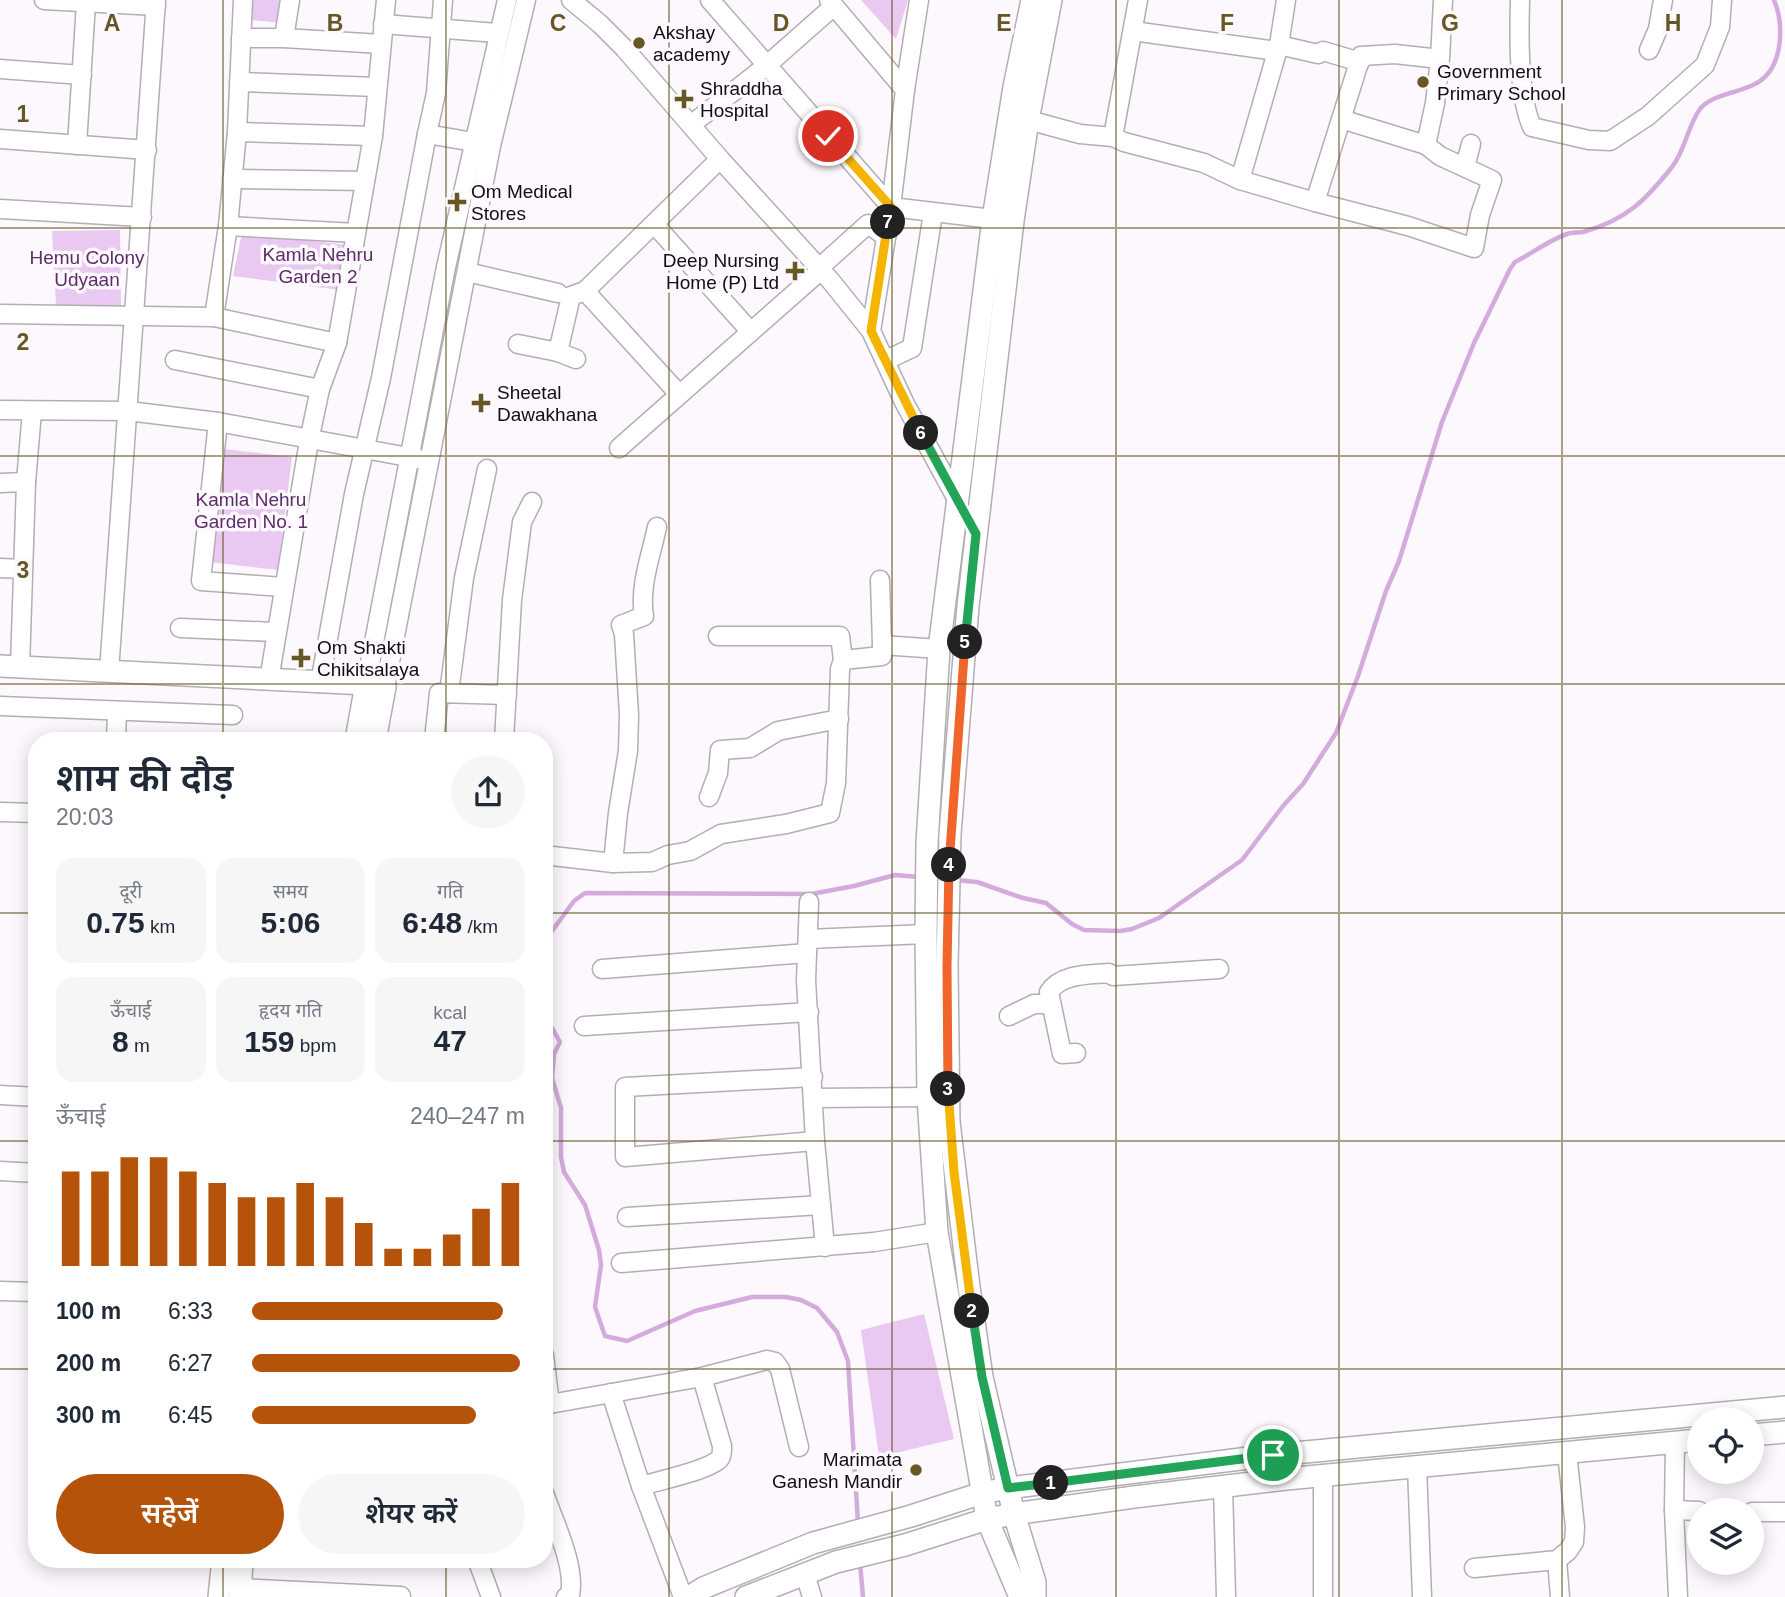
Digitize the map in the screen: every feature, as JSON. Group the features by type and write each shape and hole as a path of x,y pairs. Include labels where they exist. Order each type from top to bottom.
{"main road":[{"path":"1020,1597 987,1519 937,1232 928,1097 926,934 927,843 939,649 993,219 1014,87 1032,0"},
{"path":"1035,1597 1035,1582 1014,1514 982,1377 954,1172 948,1097 948,900 950,834 964,649 976,534 1011,235 1028,120 1051,0"},
{"path":"10,666 375,685"},
{"path":"359,732 375,685"},
{"path":"375,685 375,732"},
{"path":"686,1597 813,1543 982,1493 1008,1488 1273,1455 1785,1407"},
{"path":"1764,1434 1785,1432"},
{"path":"746,1597 854,1556 905,1545 987,1519 1014,1514 1223,1486 1687,1442"},
{"path":"219,1597 222,1568"},
{"path":"240,1592 241,1568"}],"street":[{"path":"44,0 156,3 109,672"},
{"path":"214,317 228,226 237,132 243,0"},
{"path":"284,38 290,0"},
{"path":"269,680 309,441 320,389 337,344 373,136 386,0"},
{"path":"320,683 436,93 443,0"},
{"path":"375,685 408,457 473,142 507,0"},
{"path":"375,685 429,461 491,146 526,0"},
{"path":"571,0 617,41 820,269 871,331 904,402 976,534"},
{"path":"710,0 891,207 993,219"},
{"path":"871,331 919,0"},
{"path":"1114,137 1138,0"},
{"path":"1240,180 1278,48 1286,0"},
{"path":"1426,145 1435,103 1443,0"},
{"path":"1520,0 1519,32 1526,113 1532,127 1589,140 1610,141 1647,116 1705,65 1720,27 1722,0"},
{"path":"1649,50 1658,29 1663,0"},
{"path":"77,145 86,3"},
{"path":"692,124 766,66 832,3 905,90"},
{"path":"383,24 497,33"},
{"path":"1133,31 1318,54 1323,51 1360,62"},
{"path":"241,38 381,44"},
{"path":"1315,202 1362,56 1395,54 1440,59"},
{"path":"0,69 82,75"},
{"path":"239,82 377,87"},
{"path":"1028,120 1080,134 1114,137 1204,163 1240,180 1408,226 1474,248 1480,215 1492,180 1440,156 1426,145 1341,119"},
{"path":"237,132 373,136"},
{"path":"428,134 491,146"},
{"path":"0,139 147,150"},
{"path":"1465,167 1471,144"},
{"path":"558,352 571,296 585,292 720,159"},
{"path":"232,180 365,181"},
{"path":"0,209 142,217"},
{"path":"886,360 912,348 933,213"},
{"path":"619,448 868,224 886,237"},
{"path":"655,225 751,332"},
{"path":"228,226 356,233"},
{"path":"467,272 558,293"},
{"path":"585,292 679,394"},
{"path":"0,314 214,317 337,344"},
{"path":"518,345 558,352 576,359"},
{"path":"175,360 320,389"},
{"path":"425,374 445,379"},
{"path":"0,410 128,411 218,422 309,441 429,461"},
{"path":"10,666 23,569 32,411"},
{"path":"218,422 201,581 283,587"},
{"path":"449,693 464,578 487,469"},
{"path":"0,483 26,482"},
{"path":"505,732 512,600 522,522 532,502"},
{"path":"613,863 628,751 627,676 621,625 643,616 641,601 657,527"},
{"path":"0,568 23,569"},
{"path":"843,660 882,656 880,580"},
{"path":"180,628 275,632"},
{"path":"553,856 613,863 652,862 668,855 690,851 721,834 786,824 830,813 836,783 840,669 843,660 840,636 718,636"},
{"path":"882,645 939,649"},
{"path":"435,732 439,693 507,695"},
{"path":"0,706 233,715"},
{"path":"116,732 117,711"},
{"path":"709,797 718,773 720,750 750,748 778,731 839,719"},
{"path":"0,812 28,813"},
{"path":"809,902 809,1012 815,1141 825,1247"},
{"path":"602,969 926,934"},
{"path":"1076,1053 1062,1054 1056,1018 1050,1003 1049,992 1054,984 1073,976 1109,972 1113,976 1219,969"},
{"path":"1009,1016 1034,1004 1050,1003"},
{"path":"584,1026 809,1012"},
{"path":"813,1077 625,1087 625,1157 815,1141"},
{"path":"0,1095 28,1097"},
{"path":"814,1098 928,1097"},
{"path":"0,1171 28,1173"},
{"path":"627,1217 821,1205"},
{"path":"621,1263 825,1247 937,1232"},
{"path":"0,1291 28,1292"},
{"path":"553,1404 702,1377 767,1360 775,1362 780,1369 799,1447"},
{"path":"641,1486 704,1467 718,1461 722,1455 702,1377"},
{"path":"611,1394 641,1486 686,1597"},
{"path":"1675,1443 1674,1510 1678,1597"},
{"path":"1474,1568 1556,1560 1568,1551 1575,1535 1567,1453"},
{"path":"1417,1467 1422,1597"},
{"path":"1323,1476 1323,1597"},
{"path":"1223,1486 1226,1597"},
{"path":"1674,1510 1687,1511"},
{"path":"1764,1512 1785,1512"},
{"path":"553,1520 570,1572 571,1586 566,1597"},
{"path":"1556,1560 1560,1597"},
{"path":"480,1568 491,1597"},
{"path":"805,1574 812,1597"},
{"path":"240,1592 401,1596"}],"green space":[{"path":"253,0 282,0 282,23 252,20"},
{"path":"861,0 908,0 896,39"},
{"name":"Hemu Colony Udyaan","path":"120,230 121,307 56,305 52,231"},
{"name":"Kamla Nehru Garden 2","path":"242,233 348,245 340,290 233,276"},
{"name":"Kamla Nehru Garden No. 1","path":"223,449 292,457 278,570 209,562"},
{"path":"924,1314 954,1439 879,1457 861,1330"}],"waterway":[{"path":"956,880 977,882 1046,903 1084,930 1120,931 1159,918 1242,860 1303,784 1336,733 1399,561 1442,422 1474,343 1510,269 1515,262 1554,239 1611,222 1634,208 1672,167 1700,109 1711,100 1747,88 1763,79 1776,60 1779,48 1780,23 1774,0"},
{"path":"553,930 574,901 585,893 811,894 895,875 919,877"},
{"path":"553,1030 560,1042 554,1054 553,1066"},
{"path":"553,1081 561,1108 561,1157 564,1172 585,1205 599,1250 601,1265 595,1307 605,1336 627,1341 695,1311 752,1297 786,1297 801,1300 817,1308 837,1332 848,1361 858,1523"},
{"path":"860,1563 863,1597"}],"place":[{"name":"Akshay academy","path":"639,43"},
{"name":"Government Primary School","path":"1423,82"},
{"name":"Shraddha Hospital","path":"684,99"},
{"name":"Om Medical Stores","path":"457,202"},
{"name":"Deep Nursing Home (P) Ltd","path":"795,271"},
{"name":"Sheetal Dawakhana","path":"481,403"},
{"name":"Om Shakti Chikitsalaya","path":"301,658"},
{"name":"Marimata Ganesh Mandir","path":"916,1470"}],"route":[{"path":"828,136 891,207 871,331 904,402 976,534 950,834 948,1097 960,1222 982,1377 1008,1488 1273,1455"}]}
